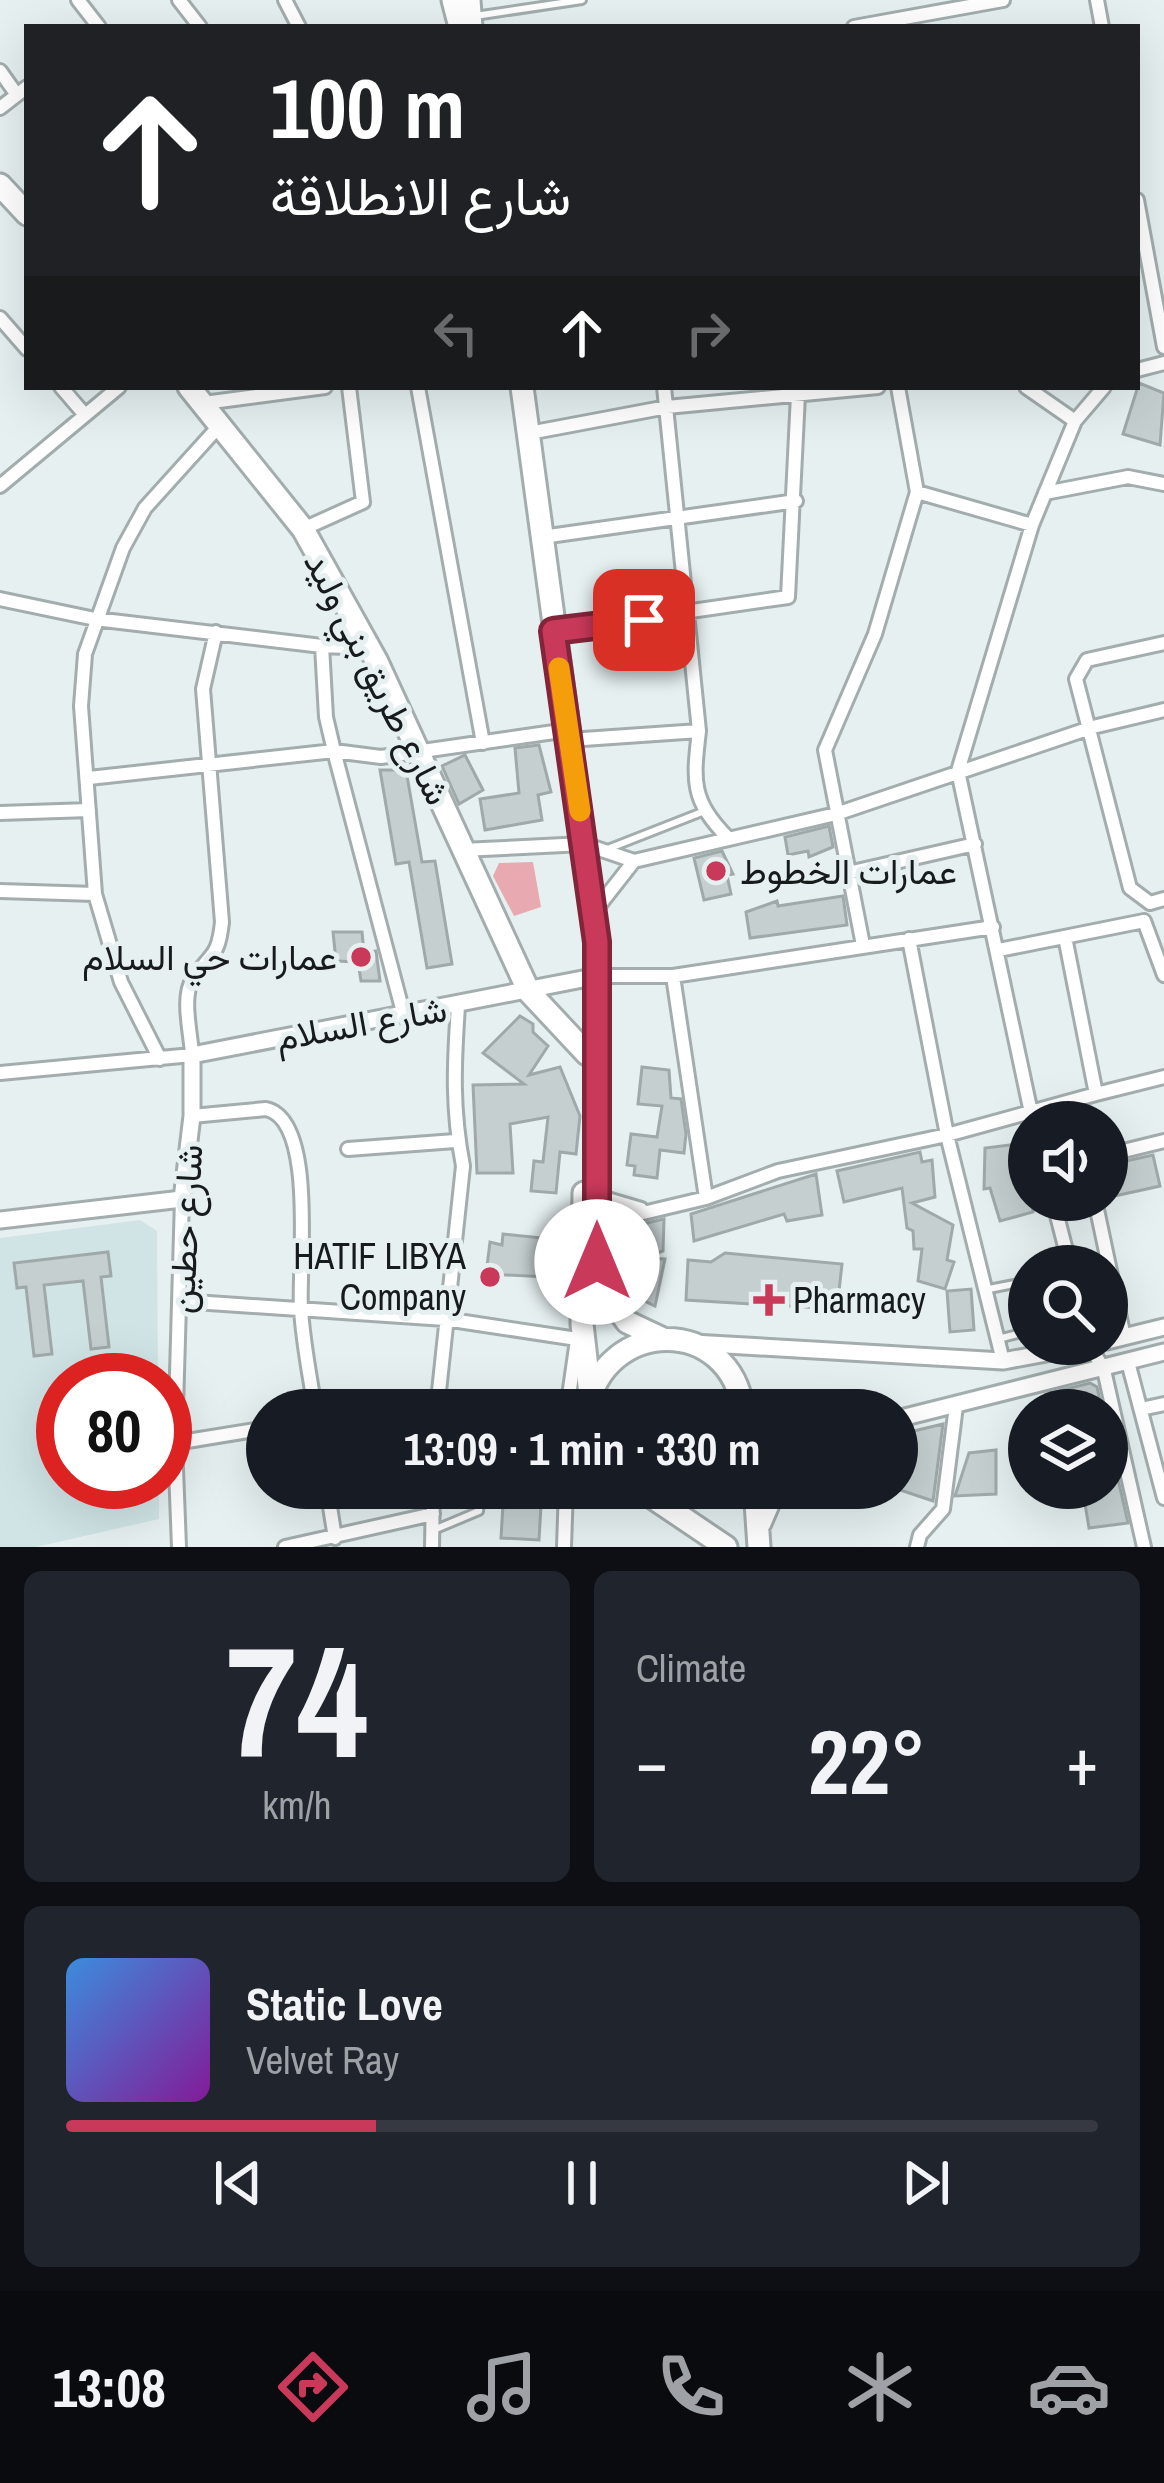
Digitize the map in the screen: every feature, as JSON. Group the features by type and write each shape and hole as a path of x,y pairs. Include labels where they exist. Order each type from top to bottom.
{"main road":[{"path":"453,0 468,18"},
{"path":"0,185 24,211"},
{"path":"522,390 569,735 593,848 598,976 590,1050 580,1332 587,1389"},
{"name":"شارع طريق بني وليد","path":"197,395 303,529 422,753 461,850 530,992 590,1050"},
{"path":"590,1050 604,1297 627,1322 663,1339 692,1343 725,1366 734,1389"},
{"path":"596,1389 617,1354 663,1339"},
{"path":"667,1509 726,1547"},
{"path":"758,1538 768,1509"}],"street":[{"path":"78,0 97,24"},
{"path":"179,0 198,24"},
{"path":"285,0 292,24"},
{"path":"900,23 1003,0"},
{"path":"0,71 22,91 0,108"},
{"path":"1142,254 1164,347"},
{"path":"64,390 85,415"},
{"path":"0,486 115,390"},
{"path":"197,395 277,390"},
{"path":"303,529 364,502 350,390"},
{"path":"419,390 483,743"},
{"path":"664,390 699,730 695,788 703,812 728,838"},
{"path":"529,433 667,407 848,390"},
{"path":"863,945 826,740 875,634 917,492 899,390"},
{"path":"1030,390 1075,421"},
{"path":"1029,1101 958,772 1031,525 1075,421 1101,390"},
{"path":"553,631 690,615 788,597 798,395"},
{"path":"160,1059 121,982 94,894 82,706 85,654 95,619 145,508 221,424"},
{"path":"1045,493 1128,477 1164,484"},
{"path":"917,492 1031,525"},
{"path":"541,537 678,513 796,501"},
{"path":"0,599 95,619 370,648"},
{"path":"0,1072 192,1054 188,993 192,980 219,952 223,922 205,764 202,689 216,632"},
{"path":"1164,643 1080,666 1076,679 1093,727 1130,888 1150,903 1164,899"},
{"path":"322,646 326,717 404,1016"},
{"path":"461,850 593,848 634,861 836,814 1093,727 1164,710"},
{"path":"89,778 334,751 381,757 569,735 699,730"},
{"path":"0,813 89,810"},
{"path":"848,873 975,844"},
{"path":"594,912 634,861"},
{"path":"0,891 94,894"},
{"path":"999,950 1144,921 1164,975"},
{"path":"598,976 673,976 993,927"},
{"path":"1065,937 1096,1094"},
{"path":"909,939 947,1135 1004,1361"},
{"name":"شارع السلام","path":"192,1054 598,976"},
{"path":"673,976 706,1198"},
{"path":"438,1389 463,1166 454,1141 458,1006"},
{"name":"شارع حطين","path":"178,1353 192,1054"},
{"path":"1077,1101 1164,1077"},
{"path":"192,1116 266,1109 284,1122 303,1190 301,1306 312,1389"},
{"path":"597,1223 706,1198 778,1171 1008,1123"},
{"path":"347,1149 454,1141"},
{"path":"1128,1150 1164,1141"},
{"path":"597,1196 642,1209"},
{"path":"0,1220 182,1199"},
{"path":"180,1300 301,1306 580,1332 570,1389"},
{"path":"1128,1336 1164,1328"},
{"path":"692,1343 1008,1360"},
{"path":"1164,1352 1128,1362 1164,1498"},
{"path":"1102,1365 1144,1547"},
{"path":"918,1414 1119,1365"},
{"path":"1141,1409 1164,1404"},
{"path":"917,1547 920,1535 943,1508 956,1406"},
{"path":"192,1440 246,1431"},
{"name":"شارع حطين","path":"178,1509 179,1547"},
{"path":"330,1509 335,1538"},
{"path":"432,1547 433,1509"},
{"path":"564,1547 567,1509"},
{"path":"285,1547 433,1514"}],"lane":[{"path":"515,0 517,10"},
{"path":"468,18 582,0"},
{"path":"593,848 703,812"},
{"path":"985,1289 1008,1285"},
{"path":"998,1339 1008,1336"},
{"path":"433,1530 479,1509"}],"shaded area":[{"path":"533,862 541,907 514,916 493,876 499,863"},
{"path":"140,1220 157,1231 158,1353 36,1353 36,1509 159,1509 159,1519 36,1547 0,1547 0,1238"}],"building":[{"path":"1140,383 1164,393 1160,445 1123,434"},
{"path":"539,745 551,792 538,795 542,820 485,830 480,799 519,793 515,748"},
{"path":"465,755 483,790 459,804 442,766"},
{"path":"380,770 406,770 422,862 435,861 452,964 427,968 409,862 396,864"},
{"name":"عمارات الخطوط","path":"829,826 833,847 809,857 808,851 788,855 785,837"},
{"name":"عمارات الخطوط","path":"722,851 733,874 727,875 731,894 704,900 694,858"},
{"path":"843,896 847,925 750,938 746,912 777,901 778,906"},
{"name":"عمارات حي السلام","path":"333,932 362,932 364,953 376,951 380,981 361,981 358,962 336,961"},
{"path":"520,1016 533,1024 533,1032 548,1046 529,1075 560,1067 580,1116 576,1154 560,1152 556,1193 531,1191 534,1161 543,1162 548,1117 510,1124 513,1173 477,1173 473,1085 524,1084 483,1053"},
{"path":"642,1067 669,1070 671,1098 681,1099 686,1134 684,1153 660,1150 657,1178 634,1175 635,1166 627,1165 631,1134 657,1137 662,1106 638,1104"},
{"path":"1008,1145 1008,1219 1000,1221 990,1188 984,1189 985,1148"},
{"path":"920,1152 922,1162 932,1160 935,1197 912,1203 953,1225 947,1260 954,1262 945,1289 918,1281 922,1249 914,1249 913,1231 907,1228 902,1188 844,1202 837,1171"},
{"path":"1153,1155 1160,1186 1128,1193 1128,1161"},
{"path":"816,1174 822,1215 787,1221 784,1214 694,1241 691,1214"},
{"path":"664,1219 663,1251 639,1258 665,1259 655,1306 622,1290 625,1245 630,1227"},
{"path":"503,1234 552,1239 548,1277 486,1274 490,1242 502,1245"},
{"path":"108,1252 111,1276 101,1277 109,1347 91,1349 83,1281 44,1285 52,1353 34,1356 26,1287 17,1288 14,1263"},
{"path":"725,1253 842,1264 837,1309 686,1300 688,1260 711,1262"},
{"path":"971,1289 974,1330 950,1332 947,1291"},
{"path":"1090,1383 1097,1389 1066,1389"},
{"path":"943,1424 933,1501 918,1496 918,1430"},
{"path":"996,1450 996,1494 955,1496 969,1453"},
{"path":"503,1509 541,1509 539,1540 501,1538"},
{"path":"1086,1509 1125,1509 1128,1523 1089,1528"}],"slow traffic":[{"path":"559,668 580,811"}],"place":[{"name":"عمارات الخطوط","path":"716,871"},
{"name":"عمارات حي السلام","path":"361,957"},
{"name":"HATIF LIBYA Company","path":"490,1277"},
{"name":"Pharmacy","path":"769,1300"}],"route":[{"path":"597,1262 597,942 553,631 644,620"}]}
